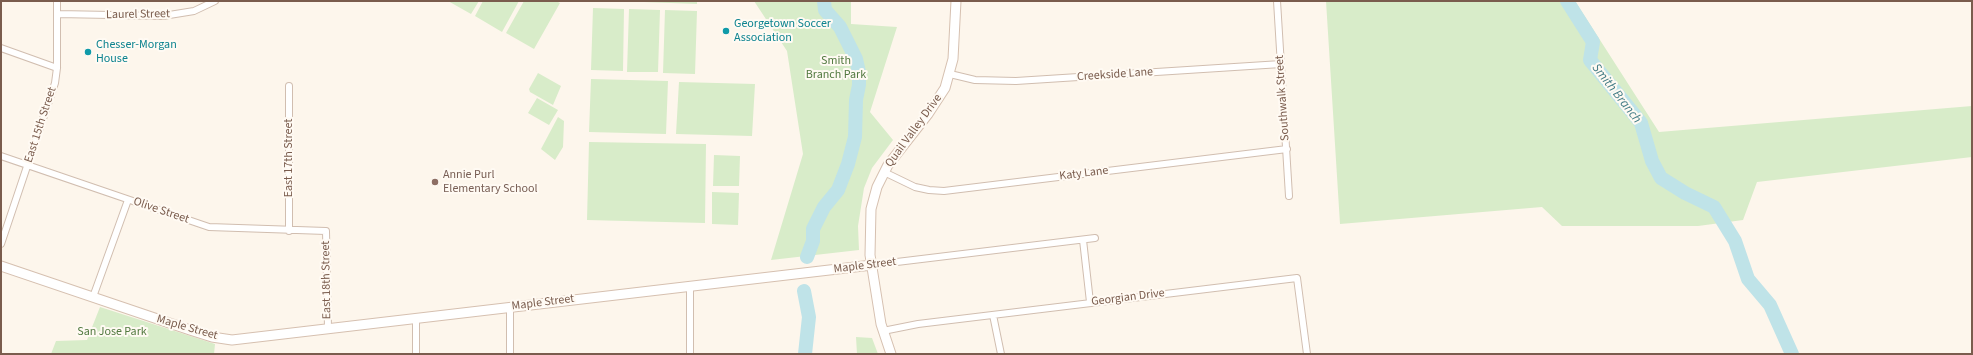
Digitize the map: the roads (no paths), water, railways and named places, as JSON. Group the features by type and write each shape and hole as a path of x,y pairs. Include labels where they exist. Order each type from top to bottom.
{"street":[{"name":"East 15th Street","path":"1,244 50,102 57,68 58,1"},
{"name":"Laurel Street","path":"58,14 163,16 194,11 215,1"},
{"name":"Quail Valley Drive","path":"891,354 883,331 872,265 870,226 871,210 877,187 892,158 928,114 945,88 953,59 956,1"},
{"name":"Southwalk Street","path":"1277,1 1289,196"},
{"path":"1,48 57,68"},
{"name":"Creekside Lane","path":"950,74 975,80 1016,81 1281,64"},
{"name":"East 17th Street","path":"289,86 289,231"},
{"name":"Katy Lane","path":"884,172 915,187 929,190 944,190 1287,149"},
{"name":"Olive Street","path":"1,156 212,227 289,231 326,231"},
{"path":"93,297 128,200"},
{"name":"East 18th Street","path":"326,231 328,328"},
{"name":"Maple Street","path":"1,266 190,330 212,337 232,340 1095,238"},
{"path":"1083,240 1090,302"},
{"name":"Georgian Drive","path":"883,331 918,324 1297,278 1307,354"},
{"path":"690,286 690,354"},
{"path":"510,307 510,354"},
{"path":"993,315 1001,354"},
{"path":"416,318 416,354"}],"waterway":[{"path":"807,257 813,241 813,229 824,207 838,190 848,164 855,137 856,100 859,85 859,72 856,59 840,27 825,10 824,1"},
{"name":"Smith Branch","path":"1567,1 1593,42 1590,60 1641,123 1652,161 1661,178 1685,193 1714,207 1735,241 1748,279 1770,305 1792,354"},
{"path":"804,291 809,317 805,354"}],"place":[{"name":"Georgetown Soccer Association","path":"726,31"},
{"name":"Chesser-Morgan House","path":"88,52"},
{"name":"Annie Purl Elementary School","path":"435,182"}],"park label":[{"name":"Smith Branch Park","path":"836,68"},
{"name":"San Jose Park","path":"112,332"}]}
